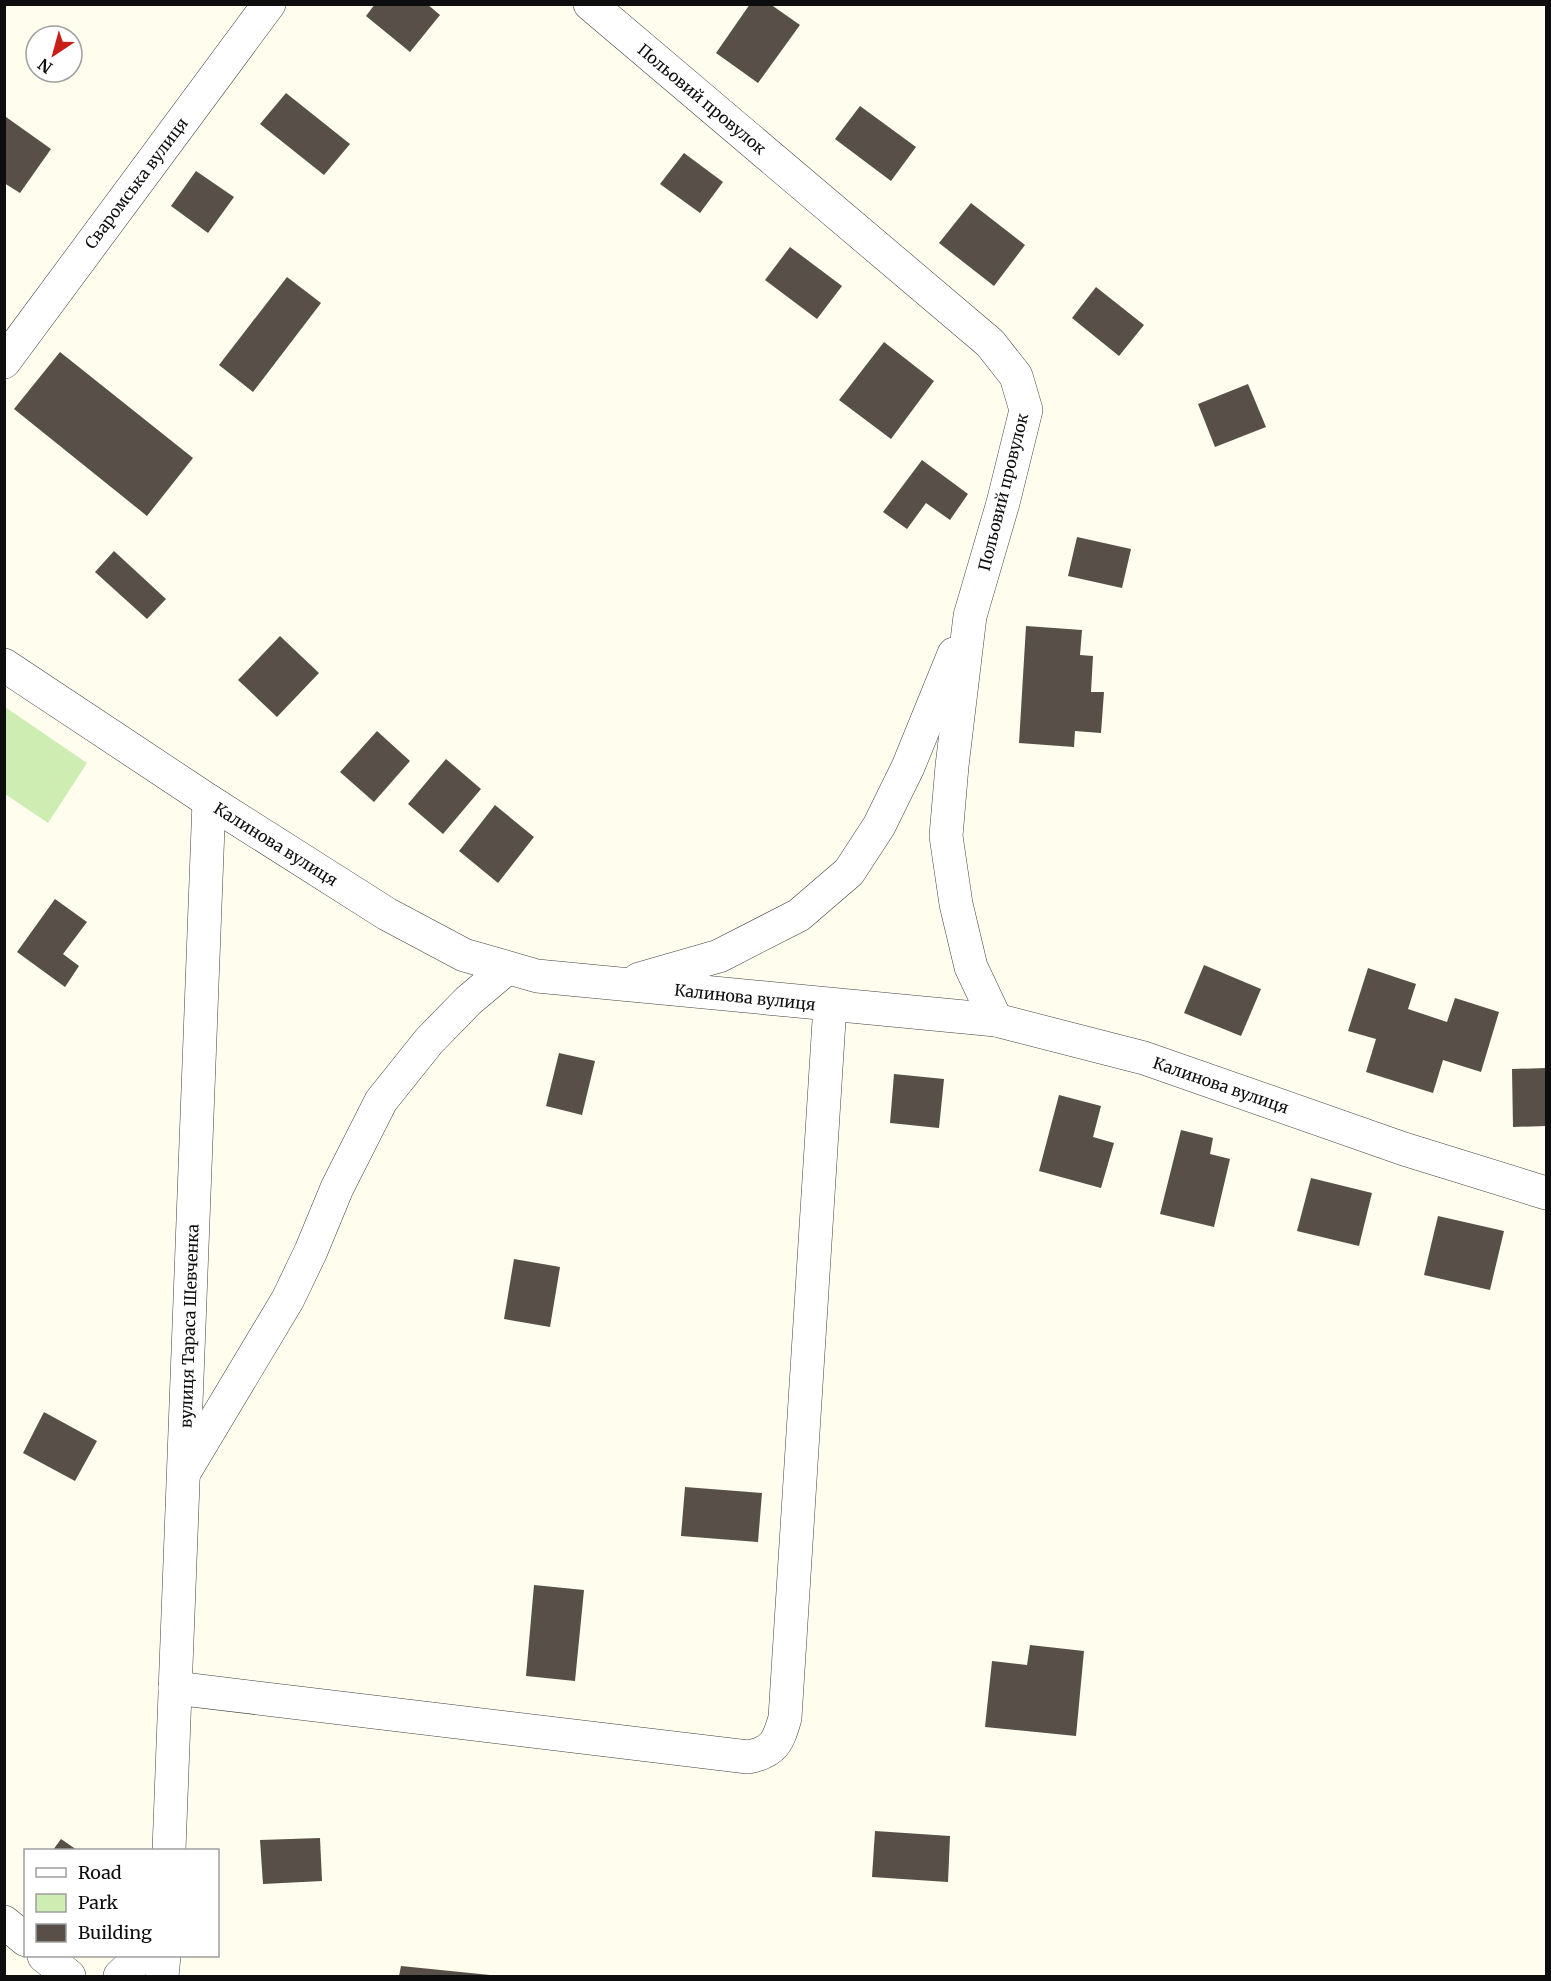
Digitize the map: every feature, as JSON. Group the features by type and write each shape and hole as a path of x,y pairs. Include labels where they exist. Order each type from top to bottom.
{"street":[{"name":"Сваромська вулиця","path":"4,362 269,4"},
{"name":"Польовий провулок","path":"590,4 990,343 1016,376 1026,410 1003,503 970,616 946,836 956,903 971,967 996,1020"},
{"path":"621,984 719,956 799,915 849,872 879,826 908,767 970,616"},
{"name":"Калинова вулиця","path":"4,665 209,801 387,914 464,955 537,976 996,1020 1144,1058 1404,1149 1546,1193"},
{"name":"вулиця Тараса Шевченка","path":"169,1849 209,801"},
{"path":"184,1473 288,1299 337,1188 381,1101 429,1041 468,1001 507,968"},
{"path":"175,1688 748,1756 764,1753 779,1739 785,1718 830,1005"},
{"path":"4,1922 24,1938"},
{"path":"45,1957 69,1977"},
{"path":"120,1977 140,1957"},
{"path":"162,1977 164,1957"}],"green space":[{"path":"5,707 87,763 48,823 5,794"}],"building":[{"path":"375,4 427,4 440,15 410,52 366,16"},
{"path":"750,4 770,4 800,25 758,83 716,53"},
{"path":"286,93 350,144 324,175 260,124"},
{"path":"860,106 916,147 891,181 835,139"},
{"path":"6,117 51,149 20,193 4,183 4,120"},
{"path":"684,153 723,182 700,213 660,184"},
{"path":"196,171 234,197 208,233 171,206"},
{"path":"971,203 1025,245 994,286 939,243"},
{"path":"790,247 842,286 817,319 765,280"},
{"path":"287,277 321,303 253,392 219,365"},
{"path":"1096,287 1144,325 1119,356 1072,318"},
{"path":"884,342 934,381 891,439 839,400"},
{"path":"60,352 193,458 147,516 14,409"},
{"path":"1248,384 1266,427 1215,447 1198,404"},
{"path":"922,460 968,494 950,520 926,503 907,529 883,512"},
{"path":"1077,537 1131,549 1122,588 1068,576"},
{"path":"114,551 166,599 147,619 95,572"},
{"path":"1026,626 1082,630 1080,655 1093,656 1091,692 1104,692 1101,733 1075,731 1074,747 1019,743"},
{"path":"280,636 319,673 277,717 238,680"},
{"path":"377,731 410,761 374,802 340,772"},
{"path":"446,759 481,789 443,834 408,804"},
{"path":"495,805 534,837 498,883 459,851"},
{"path":"55,899 87,922 63,954 79,966 65,987 17,952"},
{"path":"1204,965 1261,989 1241,1036 1184,1013"},
{"path":"1368,968 1416,984 1408,1009 1447,1022 1455,998 1499,1012 1481,1072 1443,1060 1433,1093 1366,1072 1376,1039 1348,1031"},
{"path":"559,1053 595,1061 582,1115 546,1106"},
{"path":"1546,1068 1546,1126 1513,1127 1512,1069"},
{"path":"894,1074 944,1079 939,1128 890,1123"},
{"path":"1059,1095 1101,1106 1093,1137 1114,1143 1101,1188 1039,1171"},
{"path":"1181,1130 1213,1138 1210,1154 1230,1159 1214,1227 1160,1214"},
{"path":"1311,1178 1372,1193 1359,1246 1297,1231"},
{"path":"1438,1216 1504,1231 1490,1290 1424,1275"},
{"path":"514,1259 560,1267 550,1327 504,1319"},
{"path":"44,1412 97,1441 75,1481 23,1453"},
{"path":"685,1487 762,1493 758,1542 681,1536"},
{"path":"534,1585 584,1590 575,1681 526,1676"},
{"path":"1030,1645 1084,1651 1076,1736 985,1727 992,1661 1027,1665"},
{"path":"875,1831 950,1836 948,1882 872,1877"},
{"path":"320,1838 322,1881 263,1884 260,1840"},
{"path":"61,1839 76,1849 54,1849"},
{"path":"401,1966 490,1975 490,1976 399,1976"}]}
